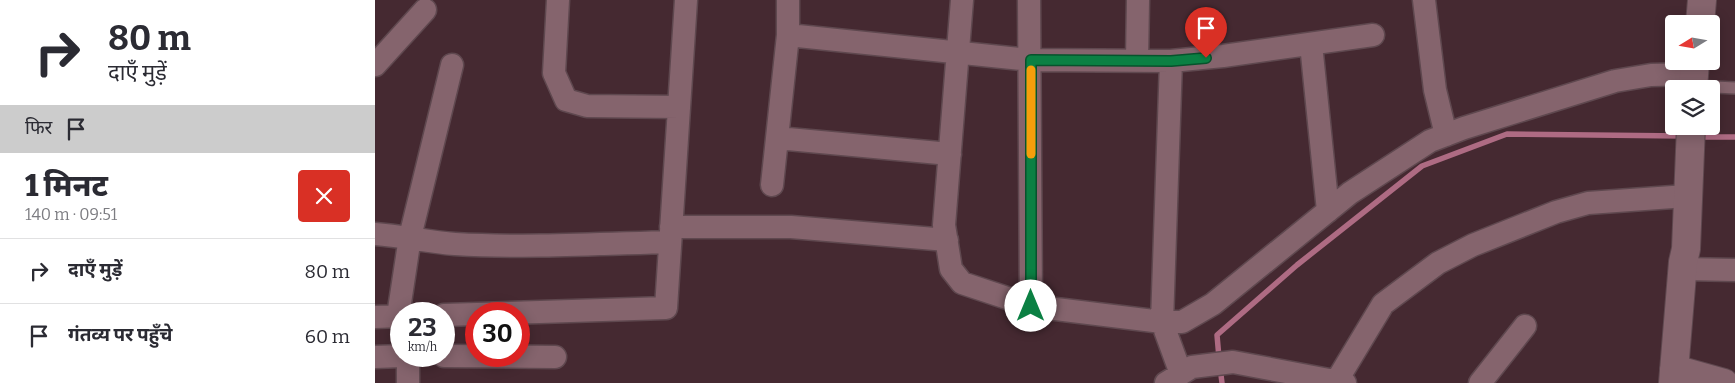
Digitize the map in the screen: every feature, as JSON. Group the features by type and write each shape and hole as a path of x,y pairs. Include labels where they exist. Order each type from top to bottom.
{"street":[{"path":"559,0 554,73 566,100 587,106 679,107"},
{"path":"455,315 666,308 686,0"},
{"path":"772,185 788,35 788,0"},
{"path":"962,0 944,225 951,269 962,283 1031,306 1162,322 1182,322 1213,304 1350,194 1430,141 1615,82 1651,75 1694,78"},
{"path":"1029,0 1031,60 1031,306"},
{"path":"1137,60 1138,0"},
{"path":"1424,0 1435,90 1446,135"},
{"path":"1700,15 1702,0"},
{"path":"375,65 425,10"},
{"path":"788,35 1031,60 1171,61 1223,56 1373,34"},
{"path":"1311,44 1328,212"},
{"path":"1171,61 1162,322 1179,374 1233,362 1341,382 1383,304 1438,263 1473,245 1555,212 1588,203 1687,196"},
{"path":"402,302 410,237 452,64"},
{"path":"1691,135 1687,196 1687,263 1680,377 1724,383"},
{"path":"777,138 950,154"},
{"path":"375,234 453,244 539,246 670,234 791,226 947,240"},
{"path":"1687,263 1735,270"},
{"path":"375,317 390,316"},
{"path":"1480,383 1525,326"},
{"path":"375,357 390,356"},
{"path":"455,356 555,357"},
{"path":"407,367 408,383"}],"lane":[{"path":"1694,78 1735,88"}],"waterway":[{"path":"1219,358 1217,335 1297,265 1422,166 1507,134 1683,136"},
{"path":"1697,137 1735,137"},
{"path":"1220,367 1222,383"}],"slow traffic":[{"path":"1031,70 1031,154"}],"route":[{"path":"1031,306 1031,60 1171,61 1206,58"}]}
